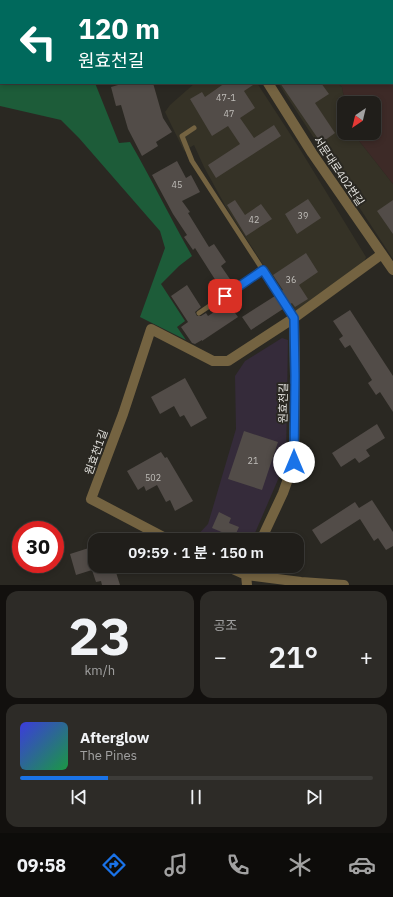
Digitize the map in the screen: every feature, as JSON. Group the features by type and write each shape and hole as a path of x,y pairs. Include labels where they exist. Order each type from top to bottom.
{"street":[{"name":"서문대로402번길","path":"269,84 312,153 393,270"},
{"path":"294,318 382,254"},
{"name":"원효천1길","path":"156,533 92,499 123,414 151,329 213,361 228,361 294,318"},
{"name":"원효천길","path":"264,533 283,493 294,462 294,318"},
{"path":"248,575 301,582 344,585"}],"lane":[{"path":"194,128 182,136 192,161 294,318"},
{"path":"199,313 263,270"}],"shaded area":[{"path":"194,84 258,84 298,146 366,257 364,262 296,312 293,311 226,207 204,167 194,145 184,151 165,112 170,105"},
{"path":"279,84 338,84 342,87 344,96 337,96 337,140 358,140 393,184 393,259"},
{"path":"338,84 393,84 393,184 358,140 381,140 381,96 344,96 342,87"},
{"path":"282,338 288,340 286,461 255,533 200,533 208,524 236,429 235,376 245,361"}],"green space":[{"path":"0,84 95,84 119,143 130,142 192,256 179,266 161,284 185,321 177,327 186,340 140,317 165,248 160,231 79,138 61,120 0,106"}],"building":[{"path":"122,84 153,84 163,118 172,132 156,142 158,146 142,156 128,129 121,105 116,106 111,87"},
{"path":"224,84 254,84 244,91 255,108 240,118 254,138 274,125 281,136 216,178 208,165 240,144 228,126 212,136 190,99 202,92 205,97"},
{"path":"281,84 322,84 329,94 315,103 335,133 321,143"},
{"path":"177,161 186,178 191,175 200,192 182,201 190,212 188,213 209,247 214,244 226,262 221,266 234,285 223,292 195,248 193,250 184,237 187,235 173,214 152,175"},
{"path":"308,199 321,218 297,234 285,214"},
{"path":"235,200 245,215 261,204 272,219 246,236 227,205"},
{"path":"393,200 393,234 377,211"},
{"path":"306,253 318,272 299,285 308,299 295,307 292,303 290,304 281,291 283,290 273,275"},
{"path":"187,285 201,307 195,312 197,316 201,316 206,313 208,316 228,303 238,317 202,341 195,344 192,343 181,327 188,322 171,296"},
{"path":"275,296 283,309 251,330 242,317"},
{"path":"350,310 393,376 393,412 380,392 376,395 368,383 372,380 350,345 345,348 339,339 343,336 333,321"},
{"path":"185,378 207,418 191,427 184,415 180,417 174,406 160,414 151,397"},
{"path":"377,424 385,438 366,450 370,456 359,463 355,458 341,467 332,453"},
{"path":"244,431 278,442 262,490 228,479"},
{"path":"161,452 165,458 167,457 193,501 175,511 170,500 166,502 157,485 146,491 144,486 138,490 127,471"},
{"path":"372,500 393,532 393,546 386,550 378,538 374,541 360,519 321,544 312,530 355,502 359,508"},
{"path":"219,512 231,518 229,523 239,527 236,533 224,533 212,528"},
{"path":"88,548 88,571 76,575 70,554"},
{"path":"93,573 116,573 120,585 102,585 101,581 96,582"}],"route":[{"path":"225,296 263,270 294,318 294,462"}]}
